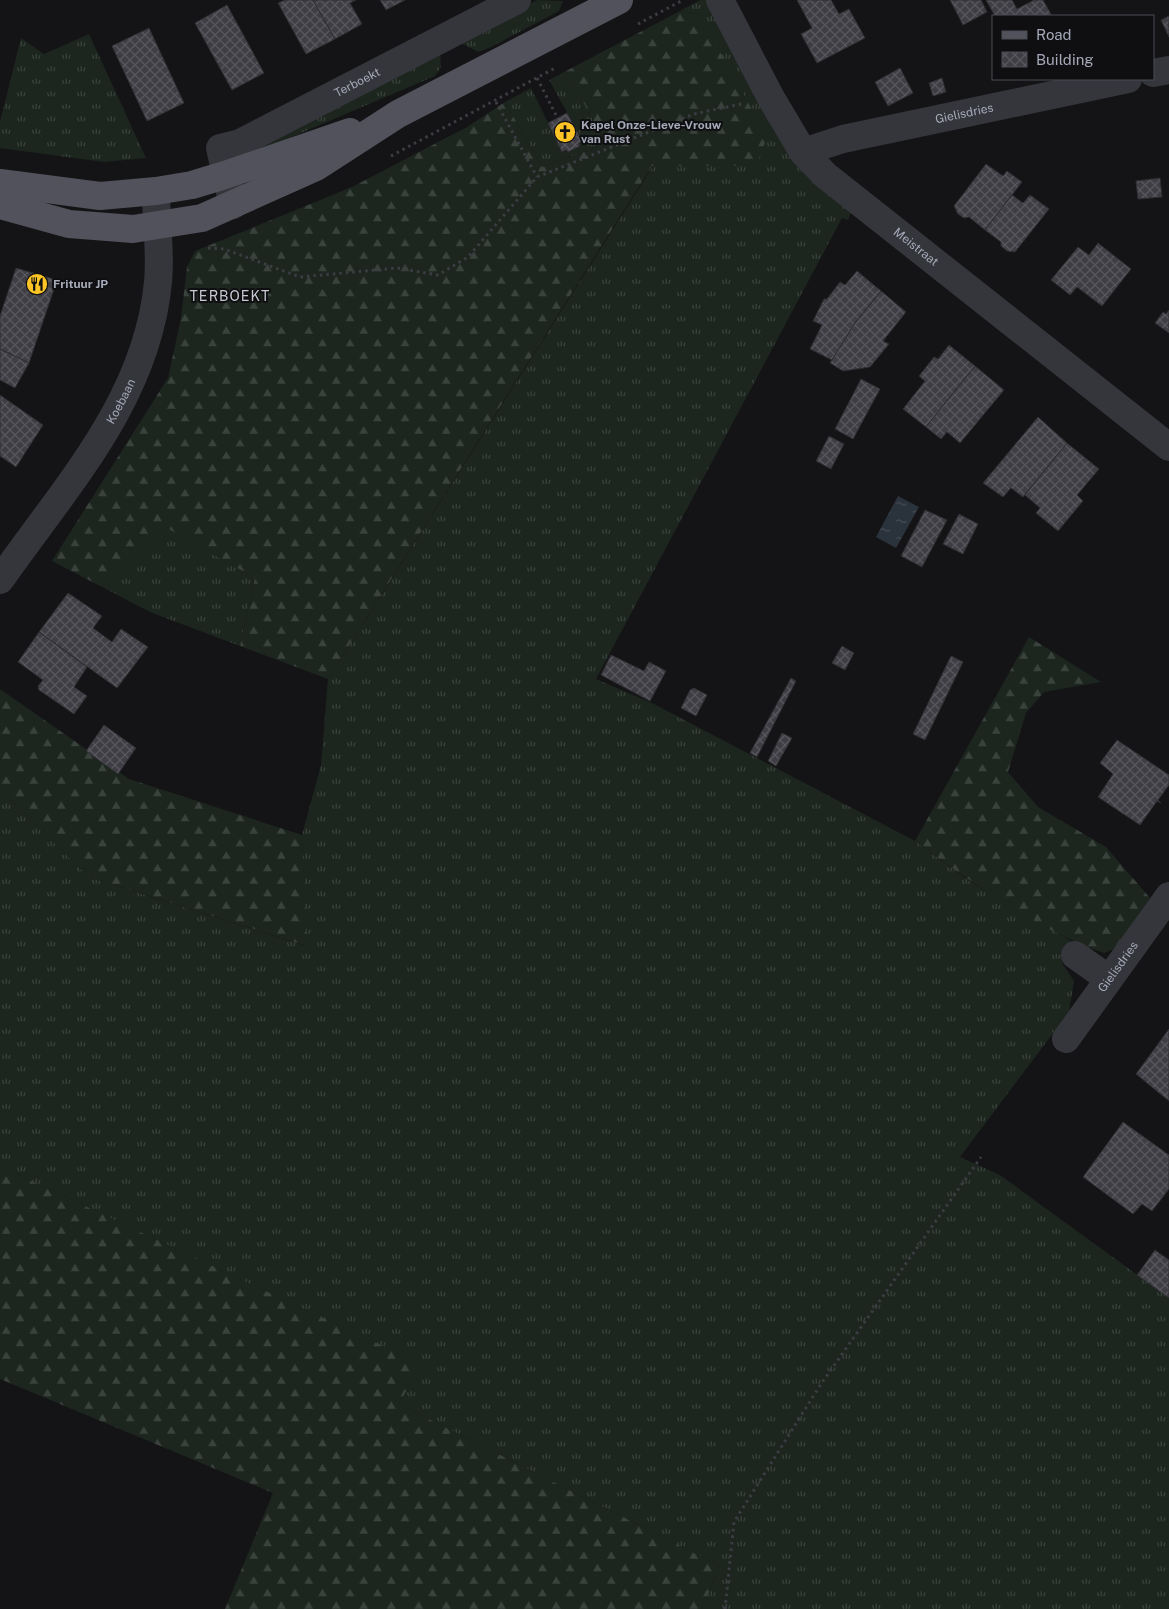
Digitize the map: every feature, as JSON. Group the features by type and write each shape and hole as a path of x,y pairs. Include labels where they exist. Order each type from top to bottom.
{"main road":[{"path":"0,206 69,224 133,229 202,218 316,167 398,114 619,0"},
{"path":"0,183 100,196 156,191 192,185 398,114"}],"street":[{"name":"Terboekt","path":"233,205 220,148 240,143 517,0"},
{"name":"Meistraat","path":"720,0 771,98 803,152 824,175 1169,447"},
{"path":"1154,74 1169,70"},
{"name":"Gielisdries","path":"803,152 843,139 1123,80"},
{"name":"Koebaan","path":"0,580 99,442 123,401 144,353 158,283 159,257 156,226 156,191"},
{"name":"Gielisdries","path":"1066,1040 1169,896"},
{"path":"1075,955 1109,979"}],"path":[{"path":"537,78 557,116"},
{"path":"496,102 537,176"},
{"path":"202,248 224,249 300,277 397,268 438,275 468,257 537,176 694,114 751,102"},
{"path":"725,1609 734,1522 817,1391 981,1157"}],"green space":[{"path":"537,0 563,1 559,11 489,48 478,52 459,42"},
{"path":"700,0 707,0 714,8 785,148 851,212 848,220 842,218 596,679 654,704 915,841 971,882 1076,944 1062,963 1074,981 1069,1012 960,1157 1000,1175 1169,1298 1169,1609 702,1609 720,1566 399,1404 420,1364 0,1166 0,793 11,800 89,877 306,946 302,835 321,765 328,679 653,166 756,166 699,14 680,11"},
{"path":"680,11 699,14 767,137 756,166 652,166 328,679 240,646 255,578 167,528 102,587 52,561 168,378 181,318 187,267 195,251 352,187 467,127 505,102 542,167 606,144 566,71"},
{"path":"89,34 146,158 104,162 0,148 0,122 21,38 44,54"},
{"path":"440,49 441,67 435,76 261,150 274,136"},
{"path":"566,71 606,144 542,167 505,102 531,88 562,151 568,152 580,146 579,143 583,141 549,80"},
{"path":"166,527 255,578 240,646 150,612 102,587"},
{"path":"1029,637 1101,682 1044,692 1026,713 1008,772 1038,807 1106,847 1150,898 1116,948 1104,953 1080,944 1030,919 982,889 915,841"},
{"path":"0,689 129,779 302,835 307,946 89,877 11,800 0,793"},
{"path":"0,1166 421,1364 399,1404 720,1566 702,1609 225,1609 273,1493 0,1379"}],"water":[{"path":"898,496 919,507 896,548 876,537"}],"building":[{"path":"285,0 313,0 335,39 306,54 278,3"},
{"path":"313,0 356,0 350,3 362,24 335,39"},
{"path":"380,0 405,0 386,10"},
{"path":"797,0 831,0 839,14 849,9 865,38 817,63 801,34 812,28"},
{"path":"950,0 981,0 987,12 963,25"},
{"path":"986,0 1012,0 1017,9 1034,0 1043,0 1051,15 994,15"},
{"path":"227,5 264,73 232,90 195,23"},
{"path":"1169,16 1169,37 1161,20"},
{"path":"149,28 184,103 147,121 112,46"},
{"path":"900,68 913,93 888,106 875,82"},
{"path":"942,78 946,92 933,96 929,83"},
{"name":"Kapel Onze-Lieve-Vrouw van Rust","path":"567,113 583,142 579,143 580,146 568,152 566,150 562,152 548,123"},
{"path":"986,164 1003,176 1007,171 1022,182 985,230 969,217 964,218 958,214 954,206"},
{"path":"1160,178 1162,197 1138,199 1136,181"},
{"path":"1012,195 1023,203 1030,195 1049,209 1015,252 1007,251 1001,246 1001,242 985,230"},
{"path":"1098,243 1131,269 1102,306 1077,287 1070,295 1051,280 1078,247 1089,255"},
{"path":"16,268 57,280 29,363 0,349 0,316"},
{"path":"857,271 881,291 855,323 832,360 810,349 822,325 813,321 824,299 827,299 840,282 845,285"},
{"path":"881,291 906,312 883,341 889,344 870,367 843,371 830,363 855,323"},
{"path":"1169,310 1169,333 1155,323 1163,312 1166,314"},
{"path":"949,345 975,366 926,427 903,409 925,381 919,376 934,357 938,359"},
{"path":"0,349 29,363 15,388 0,380"},
{"path":"975,366 1004,390 960,443 947,432 941,439 926,427"},
{"path":"861,379 880,389 853,439 835,429"},
{"path":"0,395 43,425 16,467 0,456"},
{"path":"1038,417 1067,443 1023,497 1011,488 1003,497 983,483"},
{"path":"829,436 844,444 831,469 816,461"},
{"path":"1067,443 1099,469 1077,495 1083,501 1058,531 1036,513 1040,508 1025,495"},
{"path":"925,510 947,520 922,567 901,556"},
{"path":"959,514 978,524 963,554 943,544"},
{"path":"68,593 102,616 93,628 112,642 121,629 148,647 117,688 39,632"},
{"path":"39,632 87,667 74,687 87,696 74,714 39,690 38,686 43,680 18,662"},
{"path":"842,646 854,653 845,670 832,663"},
{"path":"611,655 644,671 649,662 666,671 650,701 601,675"},
{"path":"951,656 963,662 925,740 913,734"},
{"path":"791,678 796,681 757,757 750,753"},
{"path":"694,688 707,695 696,716 681,708 690,690"},
{"path":"104,725 136,748 118,774 86,751"},
{"path":"782,733 792,738 776,766 768,761"},
{"path":"1117,740 1169,775 1169,785 1158,800 1161,803 1157,801 1140,825 1098,797 1113,774 1100,763"},
{"path":"1169,1029 1169,1101 1136,1074"},
{"path":"1123,1122 1169,1155 1169,1189 1152,1211 1142,1204 1133,1214 1083,1177"},
{"path":"1155,1250 1169,1260 1169,1298 1137,1275"}],"place":[{"name":"Kapel Onze-Lieve-Vrouw van Rust","path":"565,132"},
{"name":"Frituur JP","path":"37,284"}],"district":[{"name":"TERBOEKT","path":"230,296"}]}
